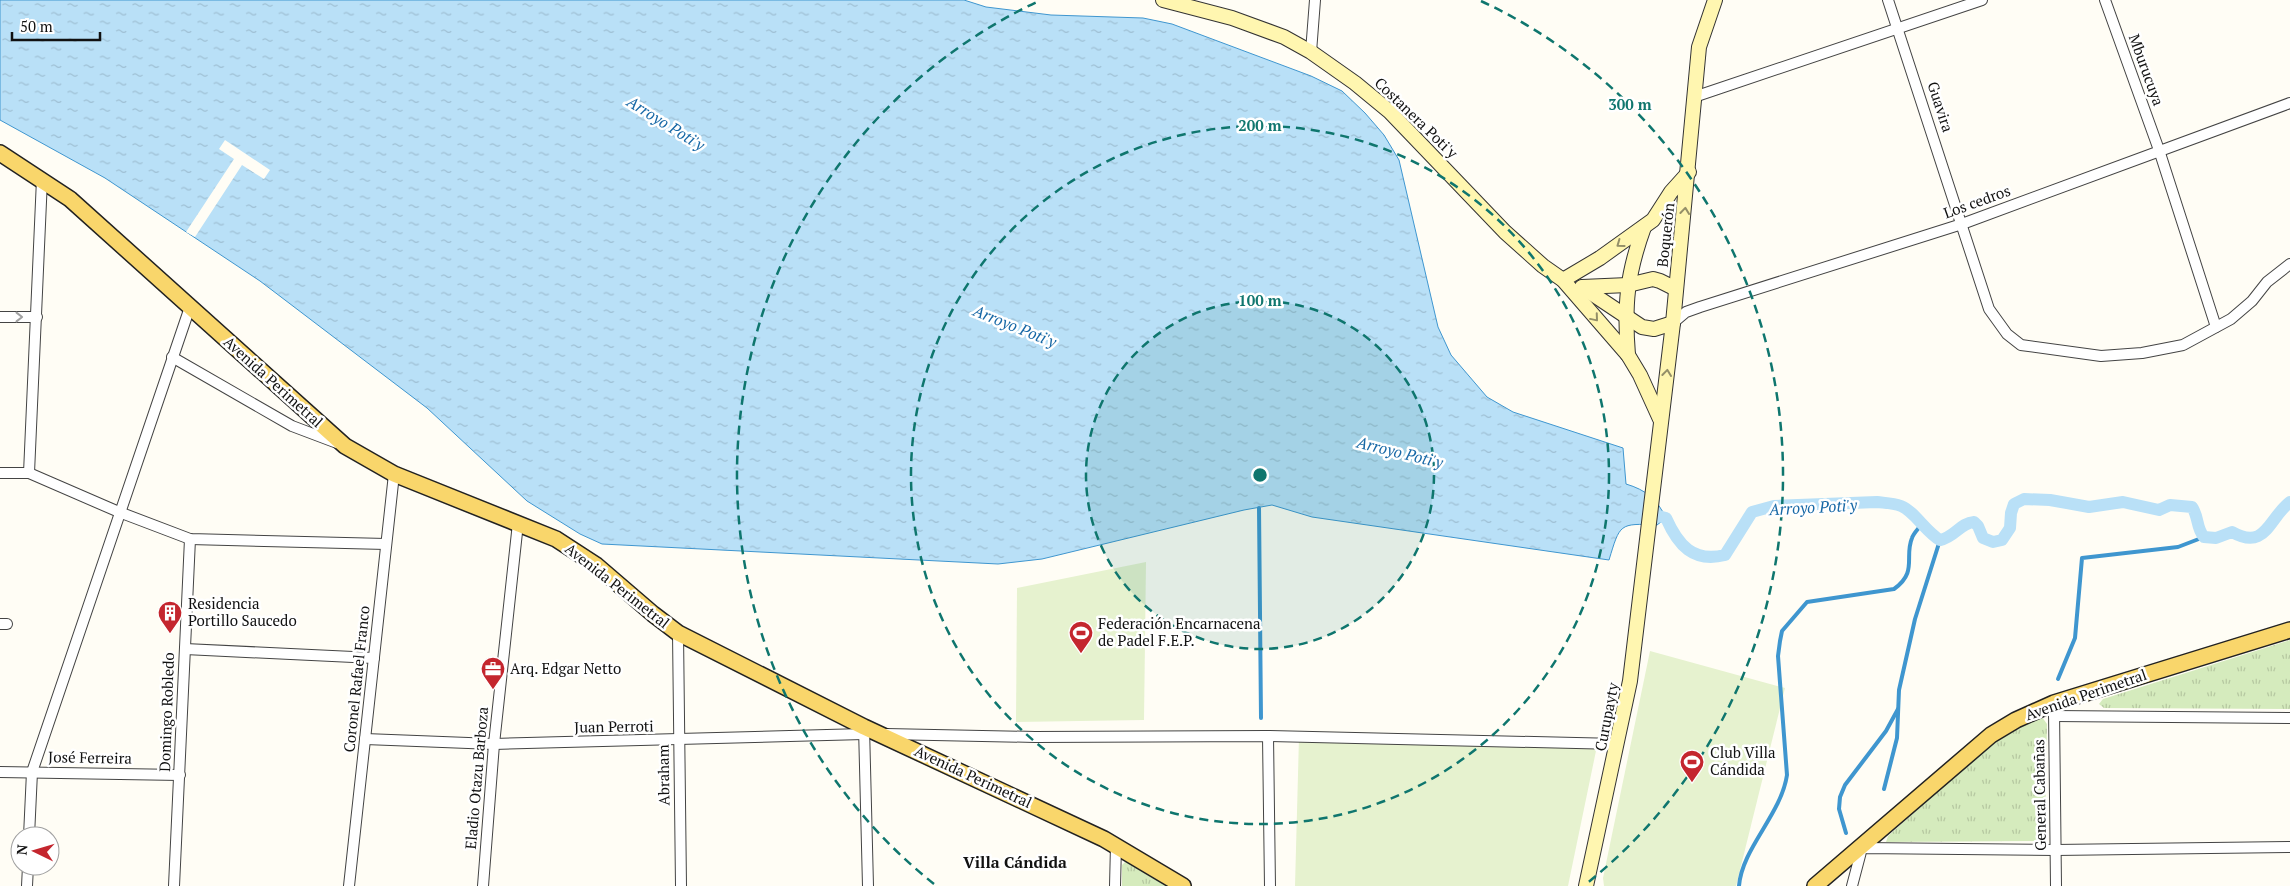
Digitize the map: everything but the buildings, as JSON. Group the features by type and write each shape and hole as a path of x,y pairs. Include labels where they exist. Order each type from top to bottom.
{"main road":[{"name":"Avenida Perimetral","path":"0,153 70,199 345,446 394,474 556,540 583,556 678,633 869,732 1116,845 1183,886"},
{"name":"Avenida Perimetral","path":"1815,886 1862,848 1991,735 2011,722 2054,710 2290,630"}],"street":[{"name":"Costanera Poti'y","path":"1163,0 1180,2 1284,37 1311,52 1355,83 1389,111 1505,232 1543,266 1564,280 1628,355 1644,382 1661,421"},
{"path":"1311,52 1314,0"},
{"name":"Boquerón","path":"1656,476 1689,172 1699,47 1715,0"},
{"name":"Guavira","path":"1888,0 1989,309 2007,334 2021,345 2056,352 2101,356 2142,354 2183,345 2231,320 2252,301 2267,282 2290,264"},
{"path":"1694,97 1982,0"},
{"name":"Mburucuya","path":"2105,0 2159,150 2216,327"},
{"name":"Los cedros","path":"1673,323 1686,312 1700,307 1962,224 2290,103"},
{"path":"0,164 19,165"},
{"path":"1564,280 1600,258 1652,220 1689,172"},
{"path":"29,473 42,179"},
{"path":"1628,355 1625,318 1628,284 1634,256 1644,226"},
{"path":"1582,287 1628,284 1653,279 1676,290"},
{"path":"1564,280 1582,287 1625,318 1642,327 1654,330 1673,323"},
{"path":"29,826 32,772 190,307"},
{"path":"0,317 37,317"},
{"path":"172,357 292,426 345,446"},
{"path":"0,473 29,473 120,512 190,539 386,544"},
{"name":"Coronel Rafael Franco","path":"349,886 394,474"},
{"name":"Curupayty","path":"1586,886 1630,681 1656,476"},
{"name":"Eladio Otazu Barboza","path":"483,886 494,744 518,523"},
{"name":"Domingo Robledo","path":"174,886 190,539"},
{"name":"Abraham","path":"678,633 681,886"},
{"path":"185,649 374,658"},
{"path":"2054,710 2290,718"},
{"name":"General Cabañas","path":"2054,710 2056,886"},
{"path":"868,886 869,732"},
{"name":"Juan Perroti","path":"365,738 494,744 678,740 869,732 1035,737 1268,736 1618,744"},
{"path":"1268,736 1270,886"},
{"name":"José Ferreira","path":"0,772 180,775"},
{"path":"1115,886 1116,845"},
{"path":"1852,886 1862,848 2055,850 2290,847"}],"green space":[{"name":"Federación Encarnacena de Padel F.E.P.","path":"1146,562 1144,720 1016,722 1017,588"},
{"path":"2290,640 2290,709 2104,708 2099,704 2103,699"},
{"name":"Club Villa Cándida","path":"1650,651 1785,688 1736,886 1604,886 1603,878"},
{"path":"2038,717 2042,717 2047,724 2045,833 2040,841 1886,842 1888,836 1989,745 2001,736"},
{"path":"1299,737 1597,746 1568,886 1295,886"},
{"path":"1127,860 1168,886 1122,886 1122,865"}],"water":[{"path":"0,0 964,0 986,7 1051,15 1143,18 1172,24 1311,76 1342,91 1365,113 1384,135 1399,160 1438,327 1451,355 1487,397 1513,412 1623,448 1626,484 1645,492 1655,500 1666,518 1657,525 1635,525 1623,528 1616,539 1609,560 1312,517 1272,505 1244,510 1042,559 998,564 602,544 580,534 527,501 427,408 260,281 105,178 0,120"}],"pier":[{"path":"225,140 270,170 264,179 242,165 195,237 186,232 234,159 219,149"}],"waterway":[{"name":"Arroyo Poti'y","path":"1650,514 1666,518 1676,536 1688,550 1695,554 1714,557 1725,555 1752,512 1774,506 1877,502 1892,504 1906,509 1940,540 1950,536 1965,525 1974,522 1978,526 1983,538 1993,542 2002,540 2010,528 2014,504 2024,499 2050,500 2089,507 2123,502 2159,510 2170,505 2192,507 2201,534 2204,537 2216,538 2232,532 2243,537 2252,538 2259,535 2266,530 2290,502"},
{"path":"1259,508 1261,718"},
{"path":"1739,886 1747,858 1777,804 1787,775 1778,656 1782,631 1807,602 1894,589 1906,577 1910,545 1913,535 1921,525"},
{"path":"2058,679 2075,638 2082,558 2178,547 2204,537"},
{"path":"1884,789 1897,738 1899,690 1915,619 1940,540"},
{"path":"1846,833 1839,809 1840,797 1845,785 1886,731 1898,709"}],"place":[{"name":"Residencia Portillo Saucedo","path":"170,634"},
{"name":"Federación Encarnacena de Padel F.E.P.","path":"1081,654"},
{"name":"Arq. Edgar Netto","path":"493,690"},
{"name":"Club Villa Cándida","path":"1692,783"}],"district":[{"name":"Villa Cándida","path":"1015,862"}]}
